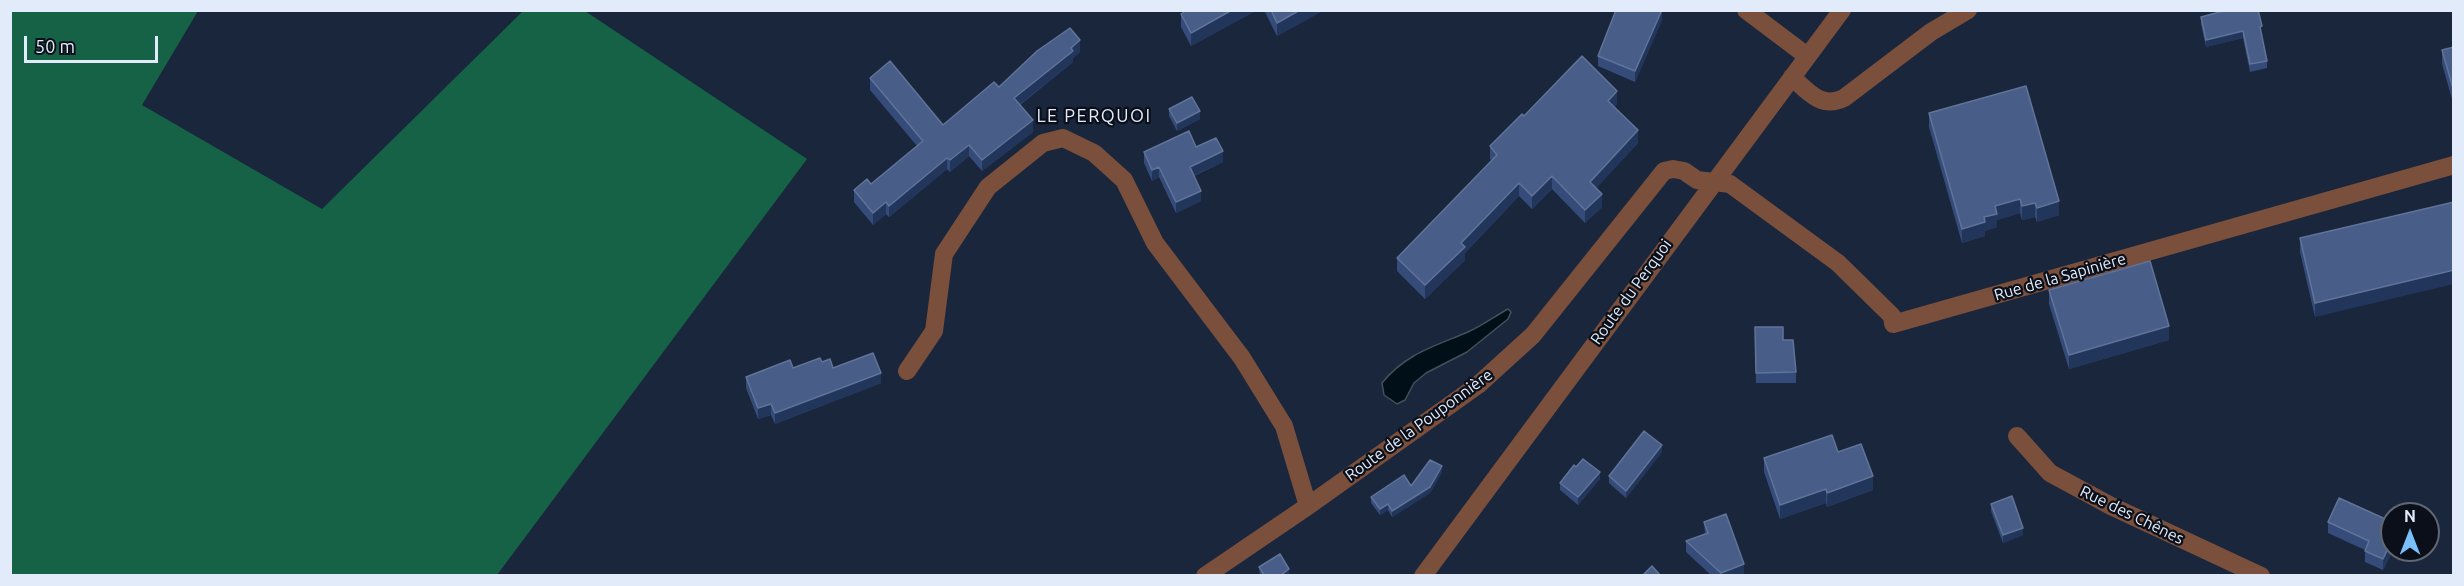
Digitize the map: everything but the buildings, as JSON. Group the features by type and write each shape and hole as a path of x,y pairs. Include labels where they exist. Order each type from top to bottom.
{"street":[{"path":"1746,10 1807,56"},
{"name":"Route du Perquoi","path":"1423,576 1842,10"},
{"path":"1792,77 1822,101 1833,104 1931,32 1968,10"},
{"path":"907,371 934,330 944,254 988,187 1043,143 1063,138 1094,153 1124,180 1155,243 1242,358 1284,426 1308,506"},
{"name":"Rue de la Sapinière","path":"1712,183 1730,184 1838,263 1892,316 1893,324 2454,165"},
{"name":"Route de la Pouponnière","path":"1205,576 1478,385 1533,335 1664,171 1673,169 1684,171 1697,180 1712,183"},
{"name":"Rue des Chênes","path":"2017,436 2050,473 2110,506 2261,576"}],"green space":[{"path":"10,11 198,11 142,105 322,209 523,11 585,11 807,159 497,575 11,575"}],"shaded area":[{"path":"1508,309 1511,312 1508,319 1467,352 1426,373 1414,383 1405,400 1397,404 1384,395 1382,383 1400,365 1421,352 1473,330"}],"district":[{"name":"LE PERQUOI","path":"1094,116"}]}
